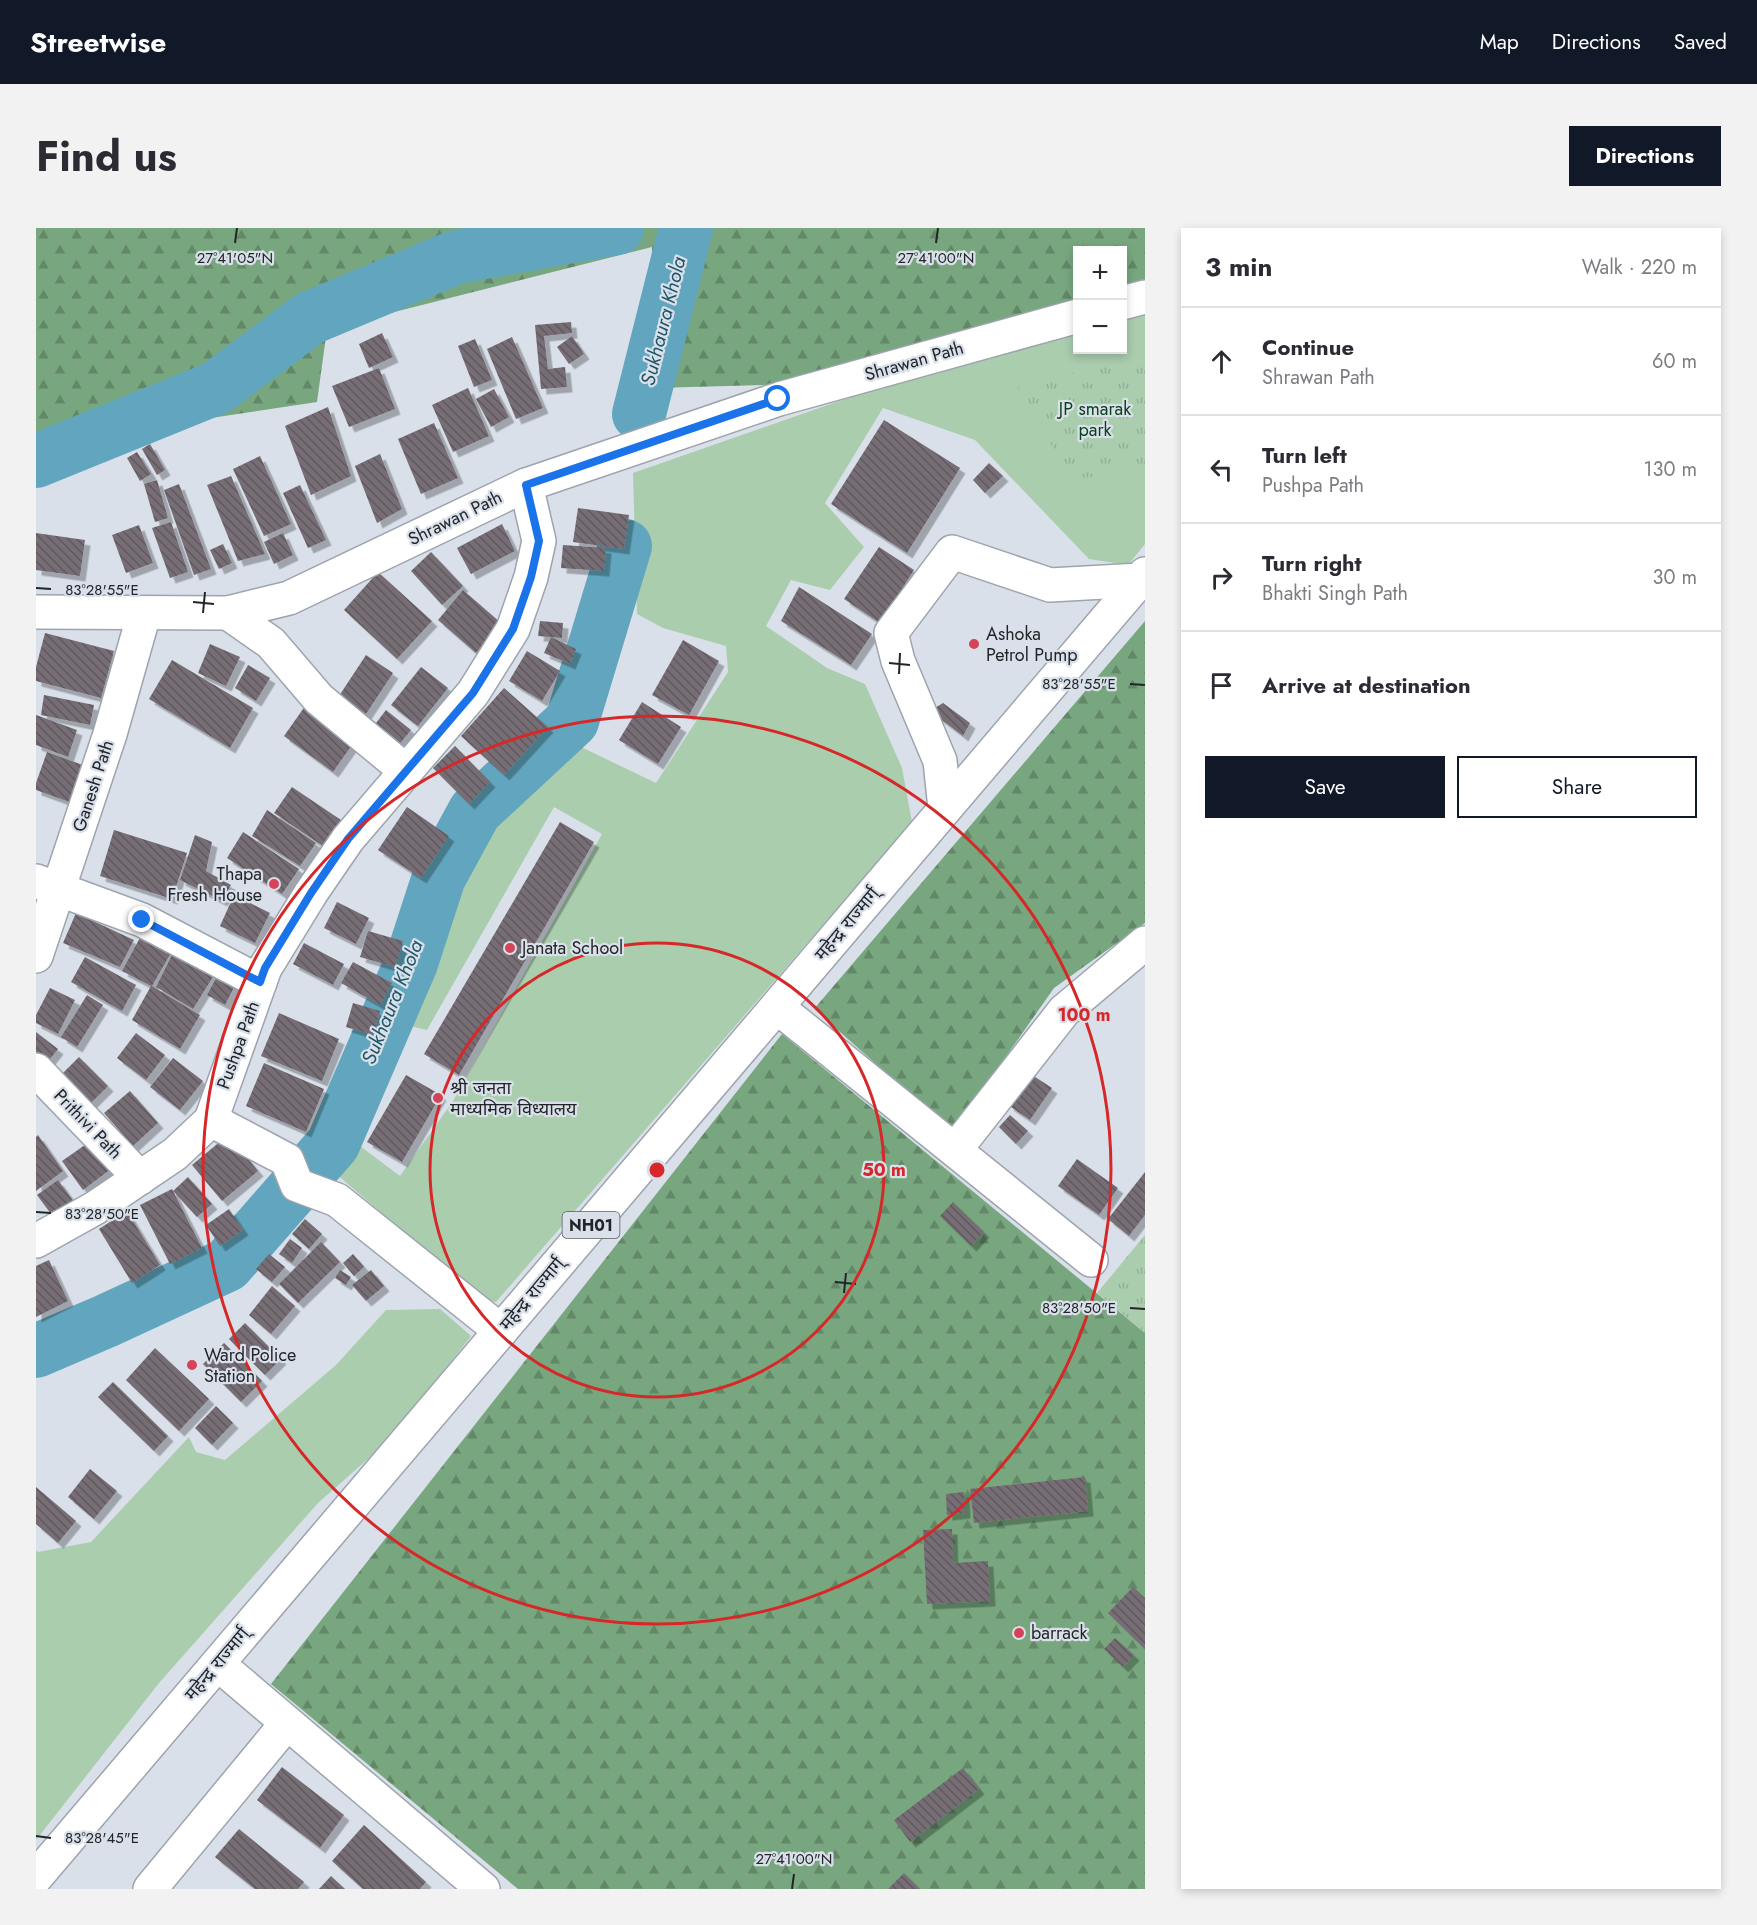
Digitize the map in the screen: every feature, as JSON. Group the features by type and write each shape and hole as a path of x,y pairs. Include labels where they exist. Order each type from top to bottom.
{"main road":[{"path":"1127,302 1145,297"},
{"name":"Shrawan Path","path":"36,612 228,613 289,598 526,485 778,399 1073,317"},
{"name":"Pushpa Path","path":"36,1242 95,1208 175,1154 211,1120 265,968 311,893 348,839 473,693 513,629 531,577 539,541 526,485"},
{"path":"945,808 940,761 898,662 891,633 952,552 1050,585 1142,577"},
{"name":"महेन्द्र राज्मार्ग्","path":"36,1876 1142,577"},
{"path":"228,613 271,644 319,699 405,770"},
{"name":"Ganesh Path","path":"36,956 48,885 110,734 144,614"},
{"path":"48,885 142,920 260,982"},
{"path":"955,1150 1064,1011 1145,943"},
{"path":"777,1007 1091,1260"},
{"name":"Prithivi Path","path":"36,1070 140,1178"},
{"path":"211,1120 287,1160 297,1185 338,1200 501,1331"},
{"path":"218,1664 470,1884"},
{"path":"150,1889 287,1723"}],"green space":[{"path":"36,228 1145,228 1145,279 1127,285 1127,246 1073,246 1073,300 798,384 653,388 652,247 327,329 317,402 184,422 36,487"},
{"path":"1145,306 1145,544 1128,565 1089,559 975,440 883,408 825,503 864,547 830,590 791,580 766,626 827,668 865,684 902,768 912,822 496,1302 481,1298 335,1173 360,1146 400,1176 453,1101 602,834 554,807 427,1030 405,1025 440,899 506,802 581,747 656,783 728,672 726,646 663,628 637,614 633,473 922,372 1073,327 1073,354 1127,354 1127,312"},
{"name":"JP smarak park","path":"1145,353 1145,470 1074,479 1014,389"},
{"path":"1145,621 1145,923 1054,988 953,1132 814,1009"},
{"path":"782,1034 1145,1333 1145,1889 518,1889 271,1684"},
{"path":"1145,1235 1145,1333 1097,1293"},
{"path":"440,1309 471,1336 394,1436 318,1503 159,1683 36,1840 36,1550 38,1552 91,1542 189,1437 196,1452 225,1460 336,1365 386,1310"}],"building":[{"path":"571,322 572,333 544,336 548,369 565,367 567,387 541,389 535,325"},
{"path":"382,333 393,357 369,368 359,344"},
{"path":"572,336 584,354 569,364 557,347"},
{"path":"512,337 543,408 516,419 487,349"},
{"path":"475,339 492,380 474,387 458,346"},
{"path":"379,368 395,409 349,427 332,386"},
{"path":"468,388 489,436 453,452 432,405"},
{"path":"494,389 509,417 491,427 476,399"},
{"path":"328,407 351,476 311,495 285,426"},
{"path":"884,420 960,468 907,553 831,504"},
{"path":"434,423 458,478 421,494 398,439"},
{"path":"150,444 165,470 157,475 142,449"},
{"path":"137,452 151,474 140,481 127,458"},
{"path":"380,454 402,509 377,523 355,466"},
{"path":"260,456 291,524 264,536 233,469"},
{"path":"989,463 1003,476 985,493 973,480"},
{"path":"231,476 265,554 238,561 207,485"},
{"path":"157,480 168,518 155,522 144,484"},
{"path":"179,484 211,569 194,575 164,490"},
{"path":"300,485 326,540 308,548 283,493"},
{"path":"578,508 629,515 624,549 573,542"},
{"path":"171,522 188,572 170,578 152,528"},
{"path":"502,524 515,551 471,574 457,548"},
{"path":"139,525 153,563 126,573 112,535"},
{"path":"36,533 85,540 80,576 36,570"},
{"path":"283,533 293,555 274,564 264,542"},
{"path":"223,544 232,563 219,569 210,550"},
{"path":"563,545 606,548 604,571 561,568"},
{"path":"879,547 914,570 880,623 844,599"},
{"path":"431,552 463,586 442,605 411,571"},
{"path":"378,572 432,621 397,659 344,610"},
{"path":"799,587 872,634 851,665 781,621"},
{"path":"463,590 501,623 476,653 438,620"},
{"path":"540,621 563,623 562,638 538,636"},
{"path":"45,633 114,651 101,698 36,681 36,667"},
{"path":"551,637 576,649 570,664 544,653"},
{"path":"683,640 719,661 689,715 652,695"},
{"path":"210,644 240,657 226,686 198,673"},
{"path":"527,651 560,671 542,701 509,681"},
{"path":"366,655 393,673 366,714 339,696"},
{"path":"172,660 253,708 230,748 149,699"},
{"path":"248,665 270,678 256,701 235,688"},
{"path":"421,667 448,688 418,726 391,705"},
{"path":"504,688 548,727 504,775 461,736"},
{"path":"44,695 94,705 90,725 41,715"},
{"path":"308,702 357,738 333,772 284,736"},
{"path":"642,702 681,727 658,764 619,740"},
{"path":"943,703 970,723 963,736 930,711"},
{"path":"386,710 411,730 398,746 373,727"},
{"path":"36,715 77,730 68,757 36,745"},
{"path":"455,746 490,782 469,804 433,768"},
{"path":"47,752 91,768 78,805 36,790 36,783"},
{"path":"292,787 341,820 323,846 274,813"},
{"path":"407,807 449,836 421,878 378,850"},
{"path":"267,810 316,843 300,866 252,836"},
{"name":"Janata School","path":"560,822 594,842 459,1075 424,1054"},
{"path":"114,830 187,853 172,899 100,876"},
{"path":"243,832 299,869 282,894 227,858"},
{"path":"195,835 212,842 206,871 231,885 222,901 180,880"},
{"path":"234,895 270,913 255,943 220,926"},
{"path":"337,902 369,918 356,944 324,928"},
{"path":"76,913 134,940 120,967 63,943"},
{"path":"368,931 403,941 395,967 360,957"},
{"path":"142,934 172,951 152,986 200,1015 180,1049 132,1020 151,986 122,971"},
{"path":"304,943 344,964 333,985 293,964"},
{"path":"173,953 216,972 193,1009 156,987"},
{"path":"85,957 136,985 122,1011 71,982"},
{"path":"353,962 392,983 380,1005 341,983"},
{"path":"222,967 240,976 225,1005 207,995"},
{"path":"50,988 75,1000 58,1034 36,1023 36,1015"},
{"path":"87,995 103,1005 77,1047 61,1037"},
{"path":"353,1003 380,1011 373,1035 346,1027"},
{"path":"279,1013 339,1039 322,1081 261,1056"},
{"path":"36,1032 58,1049 43,1068 36,1062"},
{"path":"136,1033 165,1055 146,1080 117,1058"},
{"path":"79,1057 108,1086 88,1106 59,1077"},
{"path":"173,1058 203,1081 180,1110 150,1087"},
{"path":"264,1063 324,1089 306,1132 246,1106"},
{"path":"1029,1073 1052,1088 1030,1120 1008,1105"},
{"path":"406,1075 441,1095 402,1162 367,1142"},
{"path":"130,1091 158,1123 133,1146 104,1113"},
{"path":"1010,1115 1028,1131 1016,1144 999,1127"},
{"path":"38,1135 63,1171 36,1191 36,1137"},
{"path":"228,1135 258,1171 222,1201 192,1165"},
{"path":"95,1138 115,1166 83,1190 62,1161"},
{"path":"1077,1159 1118,1188 1099,1215 1058,1186"},
{"path":"1145,1172 1145,1215 1129,1236 1108,1219"},
{"path":"188,1177 212,1204 197,1217 173,1191"},
{"path":"58,1180 74,1202 54,1218 37,1195"},
{"path":"172,1189 202,1248 170,1264 140,1205"},
{"path":"953,1202 984,1232 971,1246 940,1216"},
{"path":"229,1209 243,1230 220,1246 206,1225"},
{"path":"127,1211 160,1265 132,1283 99,1229"},
{"path":"305,1219 322,1234 309,1249 292,1234"},
{"path":"290,1239 302,1248 292,1263 279,1254"},
{"path":"321,1242 340,1262 298,1303 279,1284"},
{"path":"269,1254 285,1267 272,1282 256,1269"},
{"path":"353,1254 364,1267 354,1276 343,1263"},
{"path":"49,1260 68,1301 36,1317 36,1266"},
{"path":"340,1270 351,1277 346,1285 335,1278"},
{"path":"371,1270 384,1286 366,1301 352,1285"},
{"path":"272,1286 295,1306 271,1334 249,1315"},
{"path":"245,1323 281,1359 265,1375 229,1339"},
{"path":"224,1343 262,1381 241,1402 203,1364"},
{"path":"155,1348 209,1399 179,1431 126,1380"},
{"path":"113,1382 168,1436 154,1451 98,1397"},
{"path":"216,1406 233,1423 212,1445 195,1428"},
{"path":"90,1469 117,1491 94,1519 68,1497"},
{"path":"1085,1477 1088,1511 974,1523 970,1489"},
{"path":"36,1487 76,1521 58,1543 36,1524"},
{"path":"964,1492 965,1513 947,1515 946,1494"},
{"path":"952,1529 953,1563 988,1561 990,1601 927,1604 923,1530"},
{"path":"1133,1587 1145,1598 1145,1649 1108,1613"},
{"path":"1115,1638 1134,1655 1123,1667 1104,1649"},
{"path":"282,1767 344,1815 320,1848 257,1800"},
{"path":"963,1768 979,1789 910,1842 894,1820"},
{"path":"364,1825 426,1882 420,1889 363,1889 332,1861"},
{"path":"239,1829 304,1882 298,1889 255,1889 215,1857"},
{"path":"904,1873 920,1889 888,1889"},
{"path":"331,1876 345,1889 319,1889"}],"waterway":[{"path":"36,461 216,388 310,318 456,257 617,228"},
{"name":"Sukhaura Khola","path":"639,414 686,228"},
{"name":"Sukhaura Khola","path":"36,1351 227,1265 333,1144 411,963 439,877 475,811 572,721 625,546"}],"place":[{"name":"Ashoka Petrol Pump","path":"974,644"},
{"name":"Thapa Fresh House","path":"274,884"},
{"name":"Janata School","path":"510,948"},
{"name":"श्री जनता माध्यमिक विध्यालय","path":"438,1098"},
{"name":"Ward Police Station","path":"192,1365"},
{"name":"barrack","path":"1019,1633"}],"route":[{"path":"142,920 260,982 265,968 311,893 348,839 473,693 513,629 531,577 539,541 526,485 778,399"}]}
